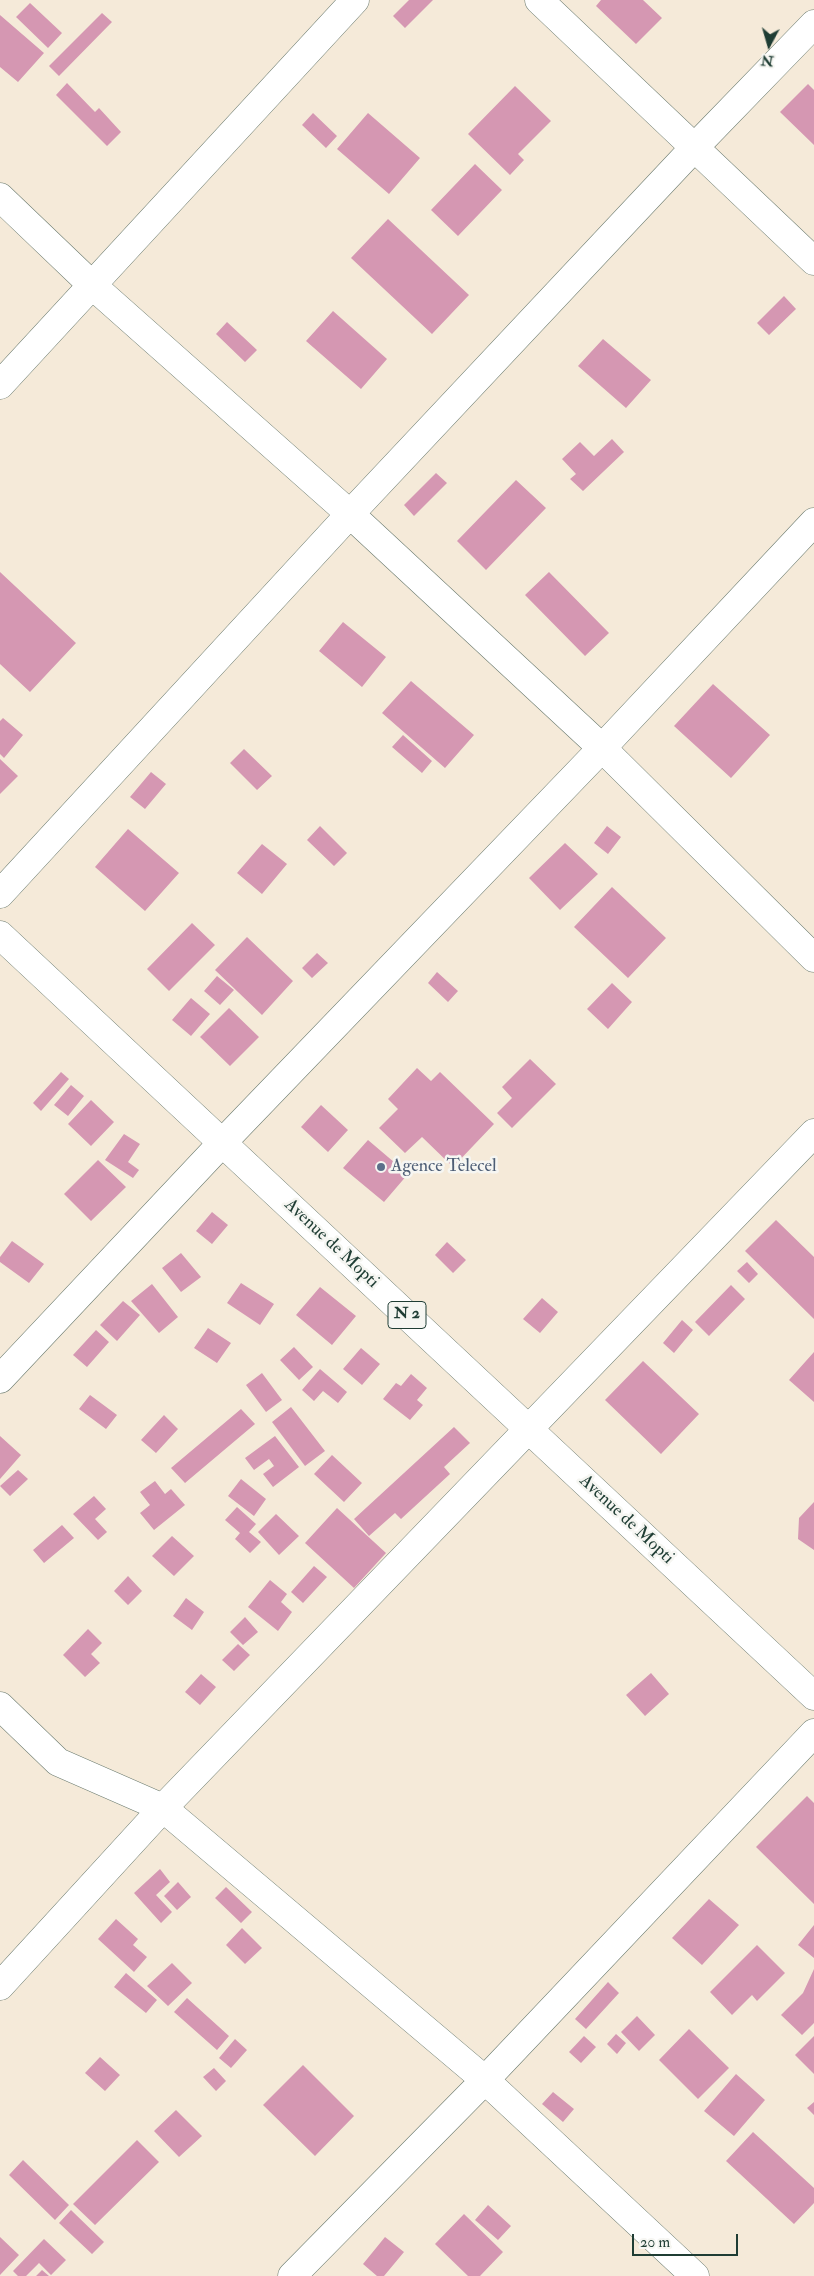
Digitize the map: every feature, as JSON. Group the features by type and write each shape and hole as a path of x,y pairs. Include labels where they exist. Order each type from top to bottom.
{"street":[{"path":"0,386 354,0"},
{"path":"539,0 693,149 814,261"},
{"path":"0,894 350,514 693,149 814,24"},
{"path":"0,197 93,286 350,514 602,748 814,958"},
{"path":"0,1379 222,1143 602,748 814,522"},
{"name":"Avenue de Mopti","path":"0,935 814,1696"},
{"path":"0,1986 162,1808 814,1133"},
{"path":"0,1706 58,1762 162,1808 485,2080 695,2276"},
{"path":"292,2276 485,2080 814,1732"}],"building":[{"path":"409,0 433,0 405,28 393,16"},
{"path":"601,0 643,0 662,18 636,44 596,6"},
{"path":"30,3 62,33 48,48 16,17"},
{"path":"102,13 112,22 59,76 49,66"},
{"path":"0,15 44,53 18,82 0,67"},
{"path":"67,83 95,112 99,108 121,132 107,146 56,95"},
{"path":"808,84 814,90 814,145 780,112"},
{"path":"515,86 551,121 518,154 524,160 510,175 468,134"},
{"path":"313,113 337,136 326,148 302,125"},
{"path":"368,113 420,158 389,194 337,149"},
{"path":"475,164 502,190 458,236 431,210"},
{"path":"388,219 469,295 432,334 351,258"},
{"path":"784,296 796,309 769,335 757,323"},
{"path":"333,311 387,359 361,389 306,341"},
{"path":"227,322 257,350 245,362 216,334"},
{"path":"603,339 651,380 626,408 578,366"},
{"path":"612,439 624,452 583,491 570,479 576,474 562,459 580,442 594,456"},
{"path":"436,473 447,483 414,516 404,505"},
{"path":"516,480 546,508 486,570 457,541"},
{"path":"0,572 76,643 30,692 0,664"},
{"path":"549,572 609,633 585,656 525,595"},
{"path":"343,622 386,657 362,687 319,651"},
{"path":"411,681 474,735 445,768 382,713"},
{"path":"713,684 770,735 731,778 674,726"},
{"path":"3,718 23,735 4,758 0,754 0,721"},
{"path":"403,735 432,761 422,773 392,747"},
{"path":"244,749 272,776 257,790 230,763"},
{"path":"0,759 18,776 0,794"},
{"path":"151,772 166,784 145,809 130,797"},
{"path":"320,826 347,853 334,866 307,840"},
{"path":"607,826 621,837 608,854 594,843"},
{"path":"128,829 179,873 145,911 95,867"},
{"path":"565,843 598,874 560,910 529,878"},
{"path":"262,844 287,864 262,894 237,873"},
{"path":"612,887 666,938 628,978 574,927"},
{"path":"192,923 215,945 169,991 147,969"},
{"path":"247,937 293,981 262,1015 215,970"},
{"path":"317,953 328,963 312,978 302,968"},
{"path":"437,972 458,991 448,1002 428,983"},
{"path":"217,976 234,990 220,1005 204,991"},
{"path":"612,983 632,1002 608,1029 587,1009"},
{"path":"191,998 210,1014 191,1036 172,1020"},
{"path":"229,1008 259,1037 230,1066 200,1037"},
{"path":"530,1059 556,1084 512,1128 497,1113 512,1098 502,1087"},
{"path":"417,1068 431,1081 440,1072 494,1124 453,1167 422,1137 405,1153 379,1128 398,1109 388,1099"},
{"path":"61,1072 69,1079 41,1111 33,1103"},
{"path":"71,1085 84,1096 68,1116 54,1105"},
{"path":"91,1100 114,1122 91,1146 68,1124"},
{"path":"321,1105 348,1130 328,1152 301,1127"},
{"path":"124,1134 140,1144 128,1162 139,1170 133,1178 105,1160"},
{"path":"368,1140 408,1174 384,1202 343,1168"},
{"path":"98,1160 126,1187 91,1221 64,1194"},
{"path":"212,1212 228,1225 212,1244 196,1231"},
{"path":"776,1220 814,1257 814,1319 745,1251"},
{"path":"12,1241 44,1264 29,1283 0,1262 0,1257"},
{"path":"447,1242 466,1260 453,1273 435,1255"},
{"path":"181,1253 201,1277 181,1292 162,1268"},
{"path":"747,1262 758,1274 749,1283 737,1271"},
{"path":"241,1283 274,1304 260,1325 227,1303"},
{"path":"152,1284 178,1317 159,1333 131,1301"},
{"path":"731,1285 745,1299 709,1336 695,1322"},
{"path":"320,1287 356,1316 332,1345 296,1315"},
{"path":"542,1298 558,1312 540,1333 523,1319"},
{"path":"123,1301 140,1315 117,1341 100,1325"},
{"path":"682,1320 693,1330 674,1353 663,1343"},
{"path":"208,1328 231,1343 217,1363 194,1348"},
{"path":"96,1330 109,1342 87,1367 73,1355"},
{"path":"294,1347 313,1367 299,1380 280,1360"},
{"path":"361,1348 380,1364 362,1385 343,1369"},
{"path":"814,1352 814,1402 789,1380"},
{"path":"643,1361 699,1414 661,1454 605,1400"},
{"path":"320,1369 347,1392 338,1403 323,1391 314,1401 302,1390"},
{"path":"262,1373 282,1400 266,1412 246,1385"},
{"path":"411,1374 427,1388 417,1400 423,1405 410,1420 383,1399 396,1383 401,1386"},
{"path":"90,1395 117,1415 106,1429 79,1409"},
{"path":"291,1407 325,1451 305,1466 272,1422"},
{"path":"241,1409 255,1424 185,1483 171,1468"},
{"path":"164,1415 178,1429 156,1453 141,1440"},
{"path":"454,1427 470,1443 444,1467 450,1474 401,1519 395,1513 369,1536 354,1519"},
{"path":"0,1436 21,1455 0,1479"},
{"path":"275,1436 299,1467 273,1487 263,1474 274,1466 269,1459 254,1470 245,1458"},
{"path":"332,1455 362,1483 344,1502 314,1474"},
{"path":"18,1470 28,1479 10,1496 0,1486"},
{"path":"241,1479 266,1499 254,1516 228,1496"},
{"path":"155,1481 165,1494 171,1489 185,1505 154,1530 140,1513 150,1505 140,1492"},
{"path":"94,1496 106,1509 95,1519 107,1532 98,1540 73,1514"},
{"path":"814,1502 814,1550 798,1539 799,1518"},
{"path":"237,1507 256,1524 249,1532 261,1542 250,1553 235,1539 240,1533 225,1520"},
{"path":"337,1508 386,1553 354,1588 305,1543"},
{"path":"276,1514 299,1536 279,1555 258,1532"},
{"path":"62,1525 74,1538 44,1563 33,1550"},
{"path":"172,1536 194,1556 174,1576 152,1556"},
{"path":"314,1566 327,1577 303,1603 291,1592"},
{"path":"128,1576 142,1591 128,1605 114,1591"},
{"path":"270,1580 287,1594 281,1602 292,1612 278,1631 248,1607"},
{"path":"186,1598 204,1612 192,1630 173,1616"},
{"path":"245,1617 258,1632 243,1645 230,1632"},
{"path":"88,1629 102,1643 91,1654 100,1663 85,1677 63,1655"},
{"path":"238,1644 250,1655 234,1671 222,1660"},
{"path":"651,1673 669,1694 645,1716 626,1695"},
{"path":"201,1674 216,1687 200,1705 185,1692"},
{"path":"807,1796 814,1803 814,1904 756,1847"},
{"path":"160,1869 170,1882 156,1895 172,1912 161,1923 134,1893"},
{"path":"178,1882 191,1897 177,1910 164,1896"},
{"path":"226,1887 252,1912 241,1923 215,1898"},
{"path":"709,1899 739,1925 702,1965 672,1938"},
{"path":"116,1919 138,1939 133,1945 147,1957 134,1972 98,1939"},
{"path":"814,1925 814,1958 798,1945"},
{"path":"242,1928 262,1948 245,1964 226,1945"},
{"path":"757,1945 785,1973 757,2001 752,1995 732,2015 710,1992"},
{"path":"172,1963 192,1983 168,2006 147,1986"},
{"path":"814,1969 814,2023 802,2035 781,2015 803,1993"},
{"path":"126,1973 157,2000 146,2013 114,1987"},
{"path":"608,1982 619,1993 586,2029 575,2019"},
{"path":"187,1998 229,2036 217,2050 174,2012"},
{"path":"637,2016 655,2035 639,2051 621,2032"},
{"path":"689,2029 729,2068 698,2099 659,2060"},
{"path":"616,2034 626,2043 617,2054 607,2044"},
{"path":"584,2036 596,2047 581,2063 569,2052"},
{"path":"814,2036 814,2074 795,2055"},
{"path":"235,2039 247,2050 231,2068 219,2058"},
{"path":"100,2057 120,2075 105,2091 85,2073"},
{"path":"303,2065 354,2116 315,2156 263,2105"},
{"path":"214,2068 226,2081 216,2091 203,2077"},
{"path":"736,2074 765,2100 734,2136 704,2111"},
{"path":"553,2092 574,2109 563,2122 542,2104"},
{"path":"814,2102 814,2115 807,2108"},
{"path":"176,2110 202,2136 179,2157 154,2131"},
{"path":"753,2132 814,2188 814,2203 794,2224 726,2161"},
{"path":"137,2140 159,2162 95,2225 73,2204"},
{"path":"23,2160 69,2205 55,2220 9,2175"},
{"path":"488,2205 511,2226 498,2240 475,2220"},
{"path":"71,2210 104,2242 92,2254 59,2223"},
{"path":"464,2214 503,2252 480,2276 468,2276 435,2244"},
{"path":"0,2237 19,2255 0,2275"},
{"path":"385,2237 404,2252 384,2276 377,2276 363,2264"},
{"path":"44,2239 66,2260 51,2275 39,2263 26,2276 18,2276 13,2271"},
{"path":"42,2270 49,2276 36,2276"}],"place":[{"name":"Agence Telecel","path":"381,1167"}]}
